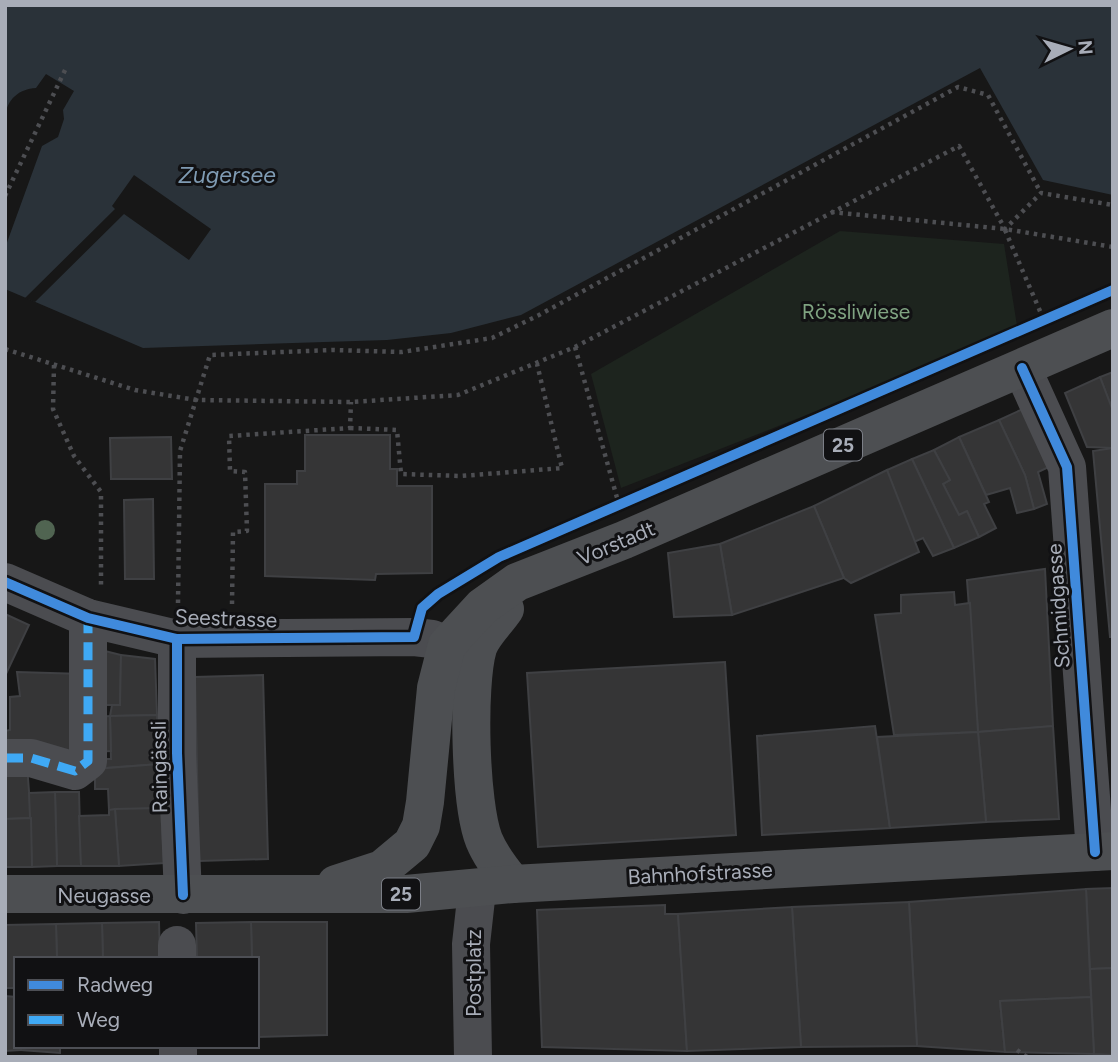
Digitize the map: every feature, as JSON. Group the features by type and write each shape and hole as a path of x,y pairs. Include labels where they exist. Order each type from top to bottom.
{"main road":[{"name":"Vorstadt","path":"287,895 382,869 412,844 421,826 436,688 447,645 482,607 517,582 572,561 1113,328"},
{"path":"495,887 499,868 483,839 477,811 472,727 478,647 507,607 572,561"},
{"name":"Bahnhofstrasse","path":"287,895 406,894 1104,851"},
{"name":"Neugasse","path":"5,894 287,895"}],"street":[{"name":"Schmidgasse","path":"1022,368 1067,467 1104,851"},
{"name":"Seestrasse","path":"5,582 94,620 177,639 414,637 432,639 447,645"},
{"path":"5,758 31,758 75,771 88,761 94,620"},
{"name":"Raingässli","path":"177,639 177,753 183,895"},
{"name":"Postplatz","path":"473,1057 471,934 495,887"}],"path":[{"path":"5,196 67,66"},
{"path":"177,639 180,451 210,355 332,350 402,352 492,338 958,87 988,95 1041,193"},
{"path":"5,349 135,390 196,400 351,402 458,396 575,347 959,146 1004,229 1039,322 1055,316"},
{"path":"1041,193 1113,205"},
{"path":"1004,229 1041,193"},
{"path":"830,212 1004,229 1113,247"},
{"path":"575,347 620,510"},
{"path":"232,640 233,532 247,531 245,472 230,471 229,436 350,428 397,430 401,474 461,476 562,468 537,364"},
{"path":"54,365 53,409 74,456 102,492 94,620"},
{"path":"350,428 351,402"},
{"path":"606,510 620,510 631,500"},
{"path":"1017,1050 1027,1057"}],"green space":[{"name":"Rössliwiese","path":"840,231 1004,244 1018,332 621,488 591,374"}],"water":[{"name":"Zugersee","path":"5,5 1113,5 1113,195 1043,180 980,68 521,315 451,333 387,340 143,348 5,289 5,248 42,146 58,137 64,119 63,110 74,91 46,74 36,88 24,90 11,100 5,117"}],"pier":[{"path":"134,175 211,229 189,260 124,214 35,302 25,298 115,209 112,206"}],"building":[{"path":"1113,372 1113,411 1100,377"},
{"path":"1100,377 1113,411 1113,448 1087,447 1065,393"},
{"path":"1025,408 1051,466 1038,472 1047,504 1034,509 1025,475 999,420"},
{"path":"999,420 1025,475 1034,509 1017,513 1010,488 986,495 959,437"},
{"path":"305,435 390,435 390,469 397,469 397,486 432,486 432,573 376,574 375,580 265,576 265,484 297,484 297,471 305,471"},
{"path":"171,437 172,479 111,479 110,438"},
{"path":"959,437 989,502 984,504 996,528 979,537 967,511 959,515 943,484 950,480 934,450"},
{"path":"1113,448 1113,637 1110,637 1093,451"},
{"path":"934,450 950,480 943,484 959,515 967,511 979,537 954,548 912,459"},
{"path":"912,459 954,548 933,556 923,538 914,542 887,470"},
{"path":"887,470 919,552 851,583 844,578 814,506"},
{"path":"153,499 154,579 125,579 124,500"},
{"path":"814,506 844,578 732,615 720,544"},
{"path":"720,544 732,615 674,617 668,553"},
{"path":"1045,569 1053,726 978,732 967,580"},
{"path":"954,592 955,605 970,603 978,732 894,735 875,615 901,613 901,595"},
{"path":"5,614 29,625 5,676"},
{"path":"93,648 121,655 120,705 103,705"},
{"path":"121,655 155,659 157,715 110,716 112,705 120,705"},
{"path":"725,662 736,835 538,847 527,673"},
{"path":"17,672 83,674 82,752 5,751 5,731 10,730 10,697 20,696"},
{"path":"263,675 268,859 199,861 195,677"},
{"path":"157,715 159,764 104,768 104,759 111,759 110,716"},
{"path":"110,716 111,751 90,752 91,717"},
{"path":"875,726 890,828 762,835 757,736"},
{"path":"1053,726 1059,819 986,822 978,732"},
{"path":"978,732 986,822 890,828 877,737"},
{"path":"159,764 161,808 109,810 108,789 95,789 95,769"},
{"path":"27,765 31,818 5,819 5,766"},
{"path":"55,792 79,792 81,866 57,866"},
{"path":"55,792 57,866 32,867 29,793"},
{"path":"161,808 164,863 119,866 115,809"},
{"path":"115,809 119,866 81,866 79,816 109,815 109,810"},
{"path":"31,818 32,867 5,867 5,819"},
{"path":"1113,888 1113,968 1090,969 1086,889"},
{"path":"1086,889 1091,997 1000,1001 1005,1052 917,1046 909,902"},
{"path":"909,902 917,1046 801,1047 792,907"},
{"path":"665,905 665,914 678,914 687,1051 542,1047 537,910"},
{"path":"792,907 801,1047 687,1051 678,914"},
{"path":"159,922 160,957 103,957 102,923"},
{"path":"251,922 327,922 327,1035 259,1037 259,957 252,957"},
{"path":"251,922 252,957 197,957 196,923"},
{"path":"102,923 103,957 57,957 56,924"},
{"path":"56,924 57,957 14,957 14,988 5,988 5,925"},
{"path":"1113,968 1113,1055 1094,1054 1090,969"},
{"path":"5,996 14,997 14,1048 21,1050 5,1051"},
{"path":"1091,997 1094,1054 1005,1052 1000,1001"},
{"path":"60,1048 60,1053 21,1050"}],"marked path":[{"path":"5,758 31,758 75,771 88,761 88,618"}],"cycle path":[{"path":"5,582 88,618 177,639 414,637 422,608 438,594 499,557 1113,290"},
{"path":"1022,368 1067,467 1095,852"},
{"path":"177,639 177,753 183,895"}]}
